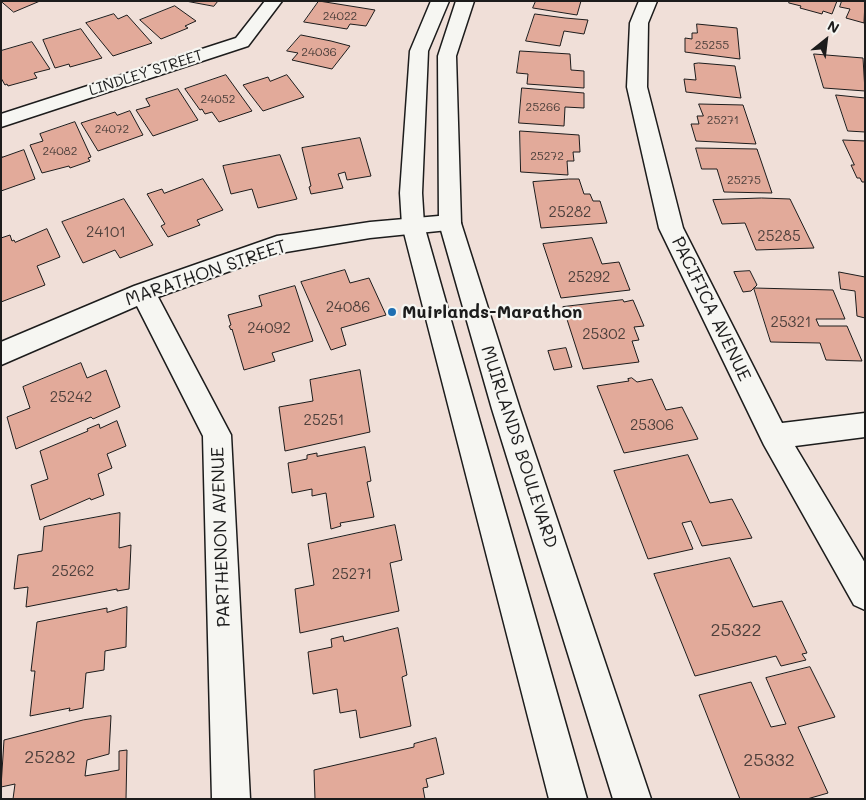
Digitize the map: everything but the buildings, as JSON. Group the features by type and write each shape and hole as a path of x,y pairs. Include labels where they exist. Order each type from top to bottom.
{"street":[{"name":"LINDLEY STREET","path":"1,120 242,42 274,1"},
{"path":"440,1 418,51 411,193 412,226 568,799"},
{"name":"MUIRLANDS BOULEVARD","path":"465,1 447,56 450,223 506,409 632,799"},
{"name":"PACIFICA AVENUE","path":"648,1 639,23 637,87 671,228 774,436 865,594"},
{"name":"MARATHON STREET","path":"1,354 143,292 276,245 370,230 450,223"},
{"name":"PARTHENON AVENUE","path":"143,292 217,435 231,799"},
{"path":"774,436 865,425"}],"place":[{"name":"Muirlands-Marathon","path":"392,312"}]}
